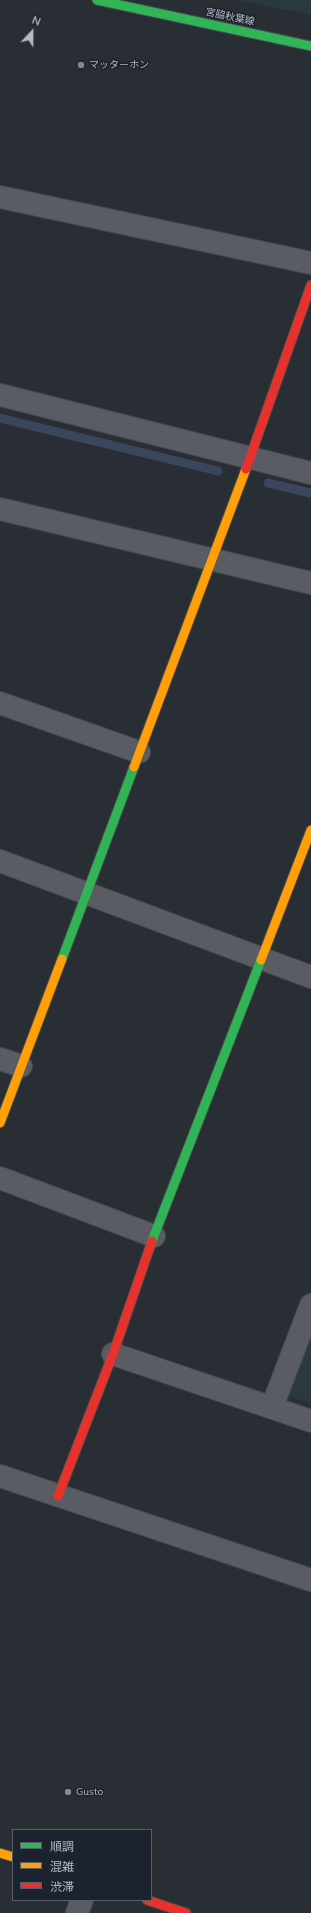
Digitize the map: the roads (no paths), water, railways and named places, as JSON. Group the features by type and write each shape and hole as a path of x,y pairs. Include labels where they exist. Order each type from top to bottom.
{"street":[{"name":"宮脇秋葉線","path":"97,0 131,4 311,46"},
{"path":"0,197 311,263"},
{"path":"0,1123 250,458 311,285"},
{"path":"0,395 311,472"},
{"path":"0,509 311,583"},
{"path":"0,703 140,752"},
{"path":"58,1496 113,1354 154,1236 311,830"},
{"path":"0,860 311,977"},
{"path":"0,1058 21,1066"},
{"path":"0,1178 154,1236"},
{"path":"272,1407 311,1305"},
{"path":"113,1354 311,1420"},
{"path":"0,1476 311,1580"},
{"path":"0,1853 12,1857"},
{"path":"77,1913 82,1901"},
{"path":"150,1901 186,1913"}],"waterway":[{"path":"0,418 218,471"},
{"path":"268,483 311,493"}],"place":[{"name":"マッターホン","path":"81,65"},
{"name":"Gusto","path":"68,1792"}]}
